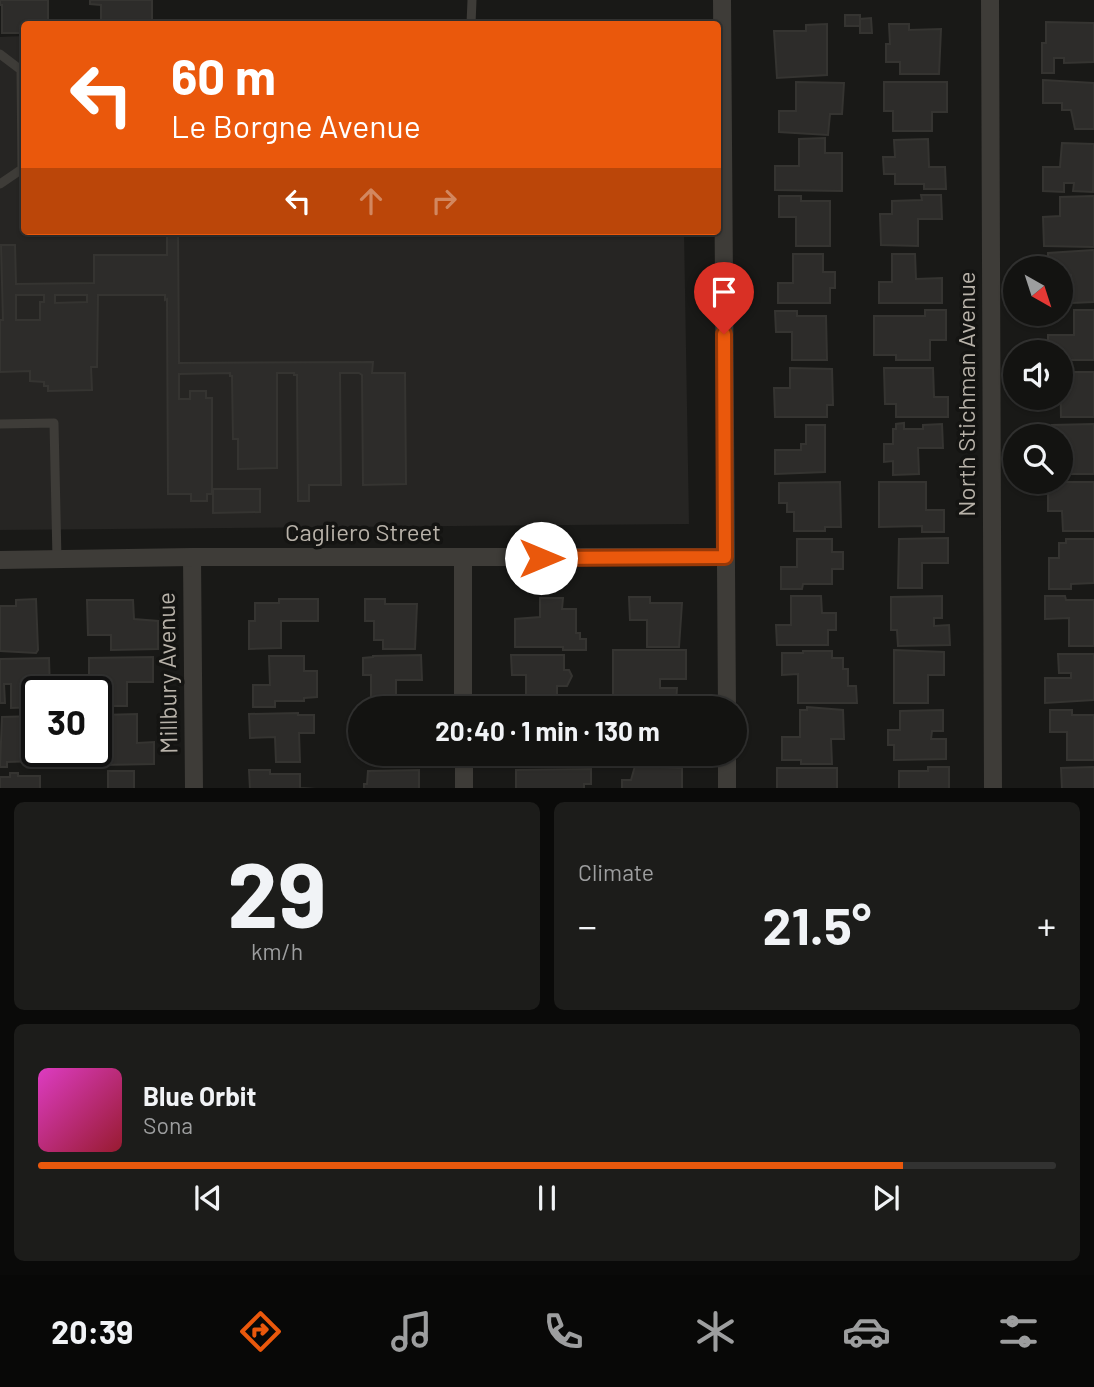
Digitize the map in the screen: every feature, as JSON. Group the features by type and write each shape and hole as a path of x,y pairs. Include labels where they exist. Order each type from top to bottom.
{"street":[{"path":"722,0 727,696"},
{"name":"North Stichman Avenue","path":"990,0 993,788"},
{"name":"Cagliero Street","path":"0,560 192,557 725,557"},
{"name":"Millbury Avenue","path":"192,557 194,788"},
{"path":"463,558 463,696"},
{"path":"464,766 464,788"},
{"path":"727,766 727,788"}],"lane":[{"path":"471,21 472,0"},
{"path":"0,54 21,69"},
{"path":"0,184 21,170"},
{"path":"0,424 54,423 57,559"}],"shaded area":[{"path":"21,36 21,235 684,235 689,524 0,530 0,37"}],"building":[{"path":"0,0 48,0 48,21 21,21 21,33 2,33"},
{"path":"90,0 152,0 152,21 101,21 101,5 90,4"},
{"path":"845,15 860,15 860,26 845,26"},
{"path":"871,18 872,33 860,33 860,19"},
{"path":"1046,22 1094,23 1094,62 1064,63 1064,58 1054,58 1054,73 1042,73 1042,43 1046,43"},
{"path":"827,24 827,75 777,78 774,31 806,31 806,25"},
{"path":"889,24 909,24 909,30 941,29 939,74 900,74 900,62 886,62 886,44 890,44"},
{"path":"1043,80 1094,83 1094,129 1075,129 1071,110 1062,110 1062,103 1043,103"},
{"path":"796,82 844,83 842,114 830,114 828,135 779,132 779,111 796,111"},
{"path":"884,82 947,82 947,112 932,112 932,131 893,131 893,111 884,111"},
{"path":"825,138 825,153 842,153 842,191 775,190 775,166 799,166 799,139"},
{"path":"928,139 929,167 945,167 946,189 924,189 924,184 895,184 895,174 884,174 883,157 895,157 894,140"},
{"path":"1062,143 1094,144 1093,192 1073,191 1074,183 1064,183 1064,192 1043,191 1043,167 1060,167"},
{"path":"921,195 941,195 942,219 918,219 918,246 881,245 880,214 892,214 892,201 922,200"},
{"path":"779,196 801,196 801,201 830,201 830,246 796,246 796,217 779,217"},
{"path":"1094,196 1094,247 1044,246 1043,217 1060,216 1060,197"},
{"path":"167,235 178,235 179,363 373,362 372,373 405,373 406,484 363,485 362,375 359,373 340,373 341,485 309,485 309,501 298,501 297,375 277,373 277,468 238,469 238,439 233,439 232,376 230,373 179,374 179,399 190,399 190,391 206,391 206,398 212,398 212,494 207,494 207,501 191,501 191,494 168,494 165,295 98,295 97,367 91,367 92,390 48,391 44,382 30,381 30,371 0,372 0,320 3,320 1,245 15,245 16,284 94,283 94,255 167,255","holes":["16,295 44,295 44,302 40,302 40,320 16,320","55,295 87,295 87,302 55,303"]},
{"path":"1094,250 1094,302 1073,303 1073,256 1048,256 1048,253"},
{"path":"793,254 823,254 823,272 835,272 835,288 830,288 830,303 778,303 778,283 793,283"},
{"path":"892,254 915,254 916,279 942,278 942,303 879,303 879,282 892,282"},
{"path":"925,310 946,310 946,340 930,340 930,360 896,360 896,355 874,355 874,316 925,316"},
{"path":"1074,310 1094,310 1094,360 1073,360 1073,340 1048,340 1048,335 1074,335"},
{"path":"775,311 797,311 797,316 826,316 827,360 792,360 792,332 776,332"},
{"path":"790,368 832,369 833,405 827,405 827,417 775,417 774,388 790,388"},
{"path":"884,368 933,368 934,397 948,397 948,417 896,417 896,404 885,404"},
{"path":"1073,372 1094,372 1094,417 1061,417 1061,410 1073,410"},
{"path":"904,423 904,429 923,429 923,425 942,424 943,448 918,448 919,474 893,475 893,461 884,462 884,444 893,444 893,429 896,429 896,424"},
{"path":"1073,424 1094,424 1094,474 1073,474"},
{"path":"806,425 825,425 825,472 775,474 775,450 801,450 801,444 806,444"},
{"path":"840,482 841,527 825,527 825,531 794,531 794,512 787,512 787,503 779,503 779,483"},
{"path":"879,482 926,482 926,510 944,510 944,532 922,532 922,526 879,527"},
{"path":"1073,482 1094,482 1094,531 1063,531 1062,511 1048,511 1048,494 1073,494"},
{"path":"213,489 260,489 260,512 213,513"},
{"path":"948,538 948,563 922,563 922,588 898,588 899,539"},
{"path":"797,539 832,539 832,552 843,552 843,569 832,569 832,584 803,584 802,589 781,589 781,567 797,567"},
{"path":"1066,539 1094,539 1094,583 1071,584 1071,589 1049,589 1049,558 1059,558 1059,543 1066,543"},
{"path":"791,596 821,596 822,613 836,613 836,630 828,630 828,645 777,645 776,625 791,625"},
{"path":"942,596 942,618 934,618 934,626 949,625 950,645 898,646 897,630 891,630 891,597"},
{"path":"1045,596 1065,596 1066,600 1094,600 1094,646 1069,646 1069,618 1045,619"},
{"path":"629,597 650,597 650,603 682,603 679,647 647,647 647,620 630,620"},
{"path":"540,598 563,598 562,609 576,609 576,633 580,633 580,639 586,639 586,650 515,647 515,619 540,617"},
{"path":"36,599 36,653 0,651 0,606 16,606 16,600"},
{"path":"279,599 318,599 318,621 281,621 281,648 249,649 249,621 255,621 255,603 279,603"},
{"path":"365,599 385,599 385,604 417,604 415,649 383,649 383,640 374,640 374,621 365,621"},
{"path":"87,600 133,600 134,619 158,621 158,649 111,650 111,635 88,635"},
{"path":"613,650 686,650 686,679 660,679 660,688 677,688 676,696 613,696"},
{"path":"894,650 944,652 944,675 928,675 928,703 894,703"},
{"path":"832,651 832,658 843,658 843,669 848,669 848,686 856,686 857,703 798,703 798,674 782,675 782,653"},
{"path":"1058,654 1094,654 1094,700 1045,703 1045,678 1071,678 1071,673 1059,673"},
{"path":"421,655 422,680 396,680 396,696 371,696 371,675 363,675 363,658"},
{"path":"511,655 564,655 564,670 569,670 572,676 567,686 557,686 557,696 526,696 526,675 512,675"},
{"path":"269,656 304,656 304,671 317,671 317,697 304,698 304,701 275,701 275,707 253,707 253,685 270,685"},
{"path":"153,657 153,682 127,682 127,706 112,706 112,676 89,676 89,658"},
{"path":"49,658 50,676 21,676 21,708 11,708 11,684 4,684 5,703 0,703 0,659"},
{"path":"807,707 843,710 844,739 831,739 832,764 801,764 801,760 782,760 782,737 800,737 800,710 807,710"},
{"path":"943,710 943,731 932,731 931,739 946,739 946,759 894,760 894,745 888,745 888,730 900,730 900,711"},
{"path":"1050,710 1072,710 1072,715 1094,715 1094,760 1067,760 1067,732 1050,732"},
{"path":"137,714 137,743 154,742 154,764 112,765 112,715"},
{"path":"249,714 314,715 314,733 299,733 300,762 276,762 275,737 250,738"},
{"path":"21,716 21,762 7,762 7,767 0,767 2,717"},
{"path":"635,766 682,768 682,788 622,788 622,780 631,780"},
{"path":"928,767 949,767 949,788 899,788 899,771 928,771"},
{"path":"1094,767 1094,788 1062,788 1061,768"},
{"path":"777,768 837,768 837,788 777,788"},
{"path":"591,769 591,784 584,784 584,788 516,788 516,770"},
{"path":"249,770 270,770 270,774 300,774 300,788 250,788"},
{"path":"419,770 419,788 364,788 368,771"},
{"path":"108,771 134,771 134,788 108,788"},
{"path":"10,773 18,773 18,776 40,776 40,788 0,788 0,777 10,777"}],"route":[{"path":"541,558 725,557 724,334"}]}
